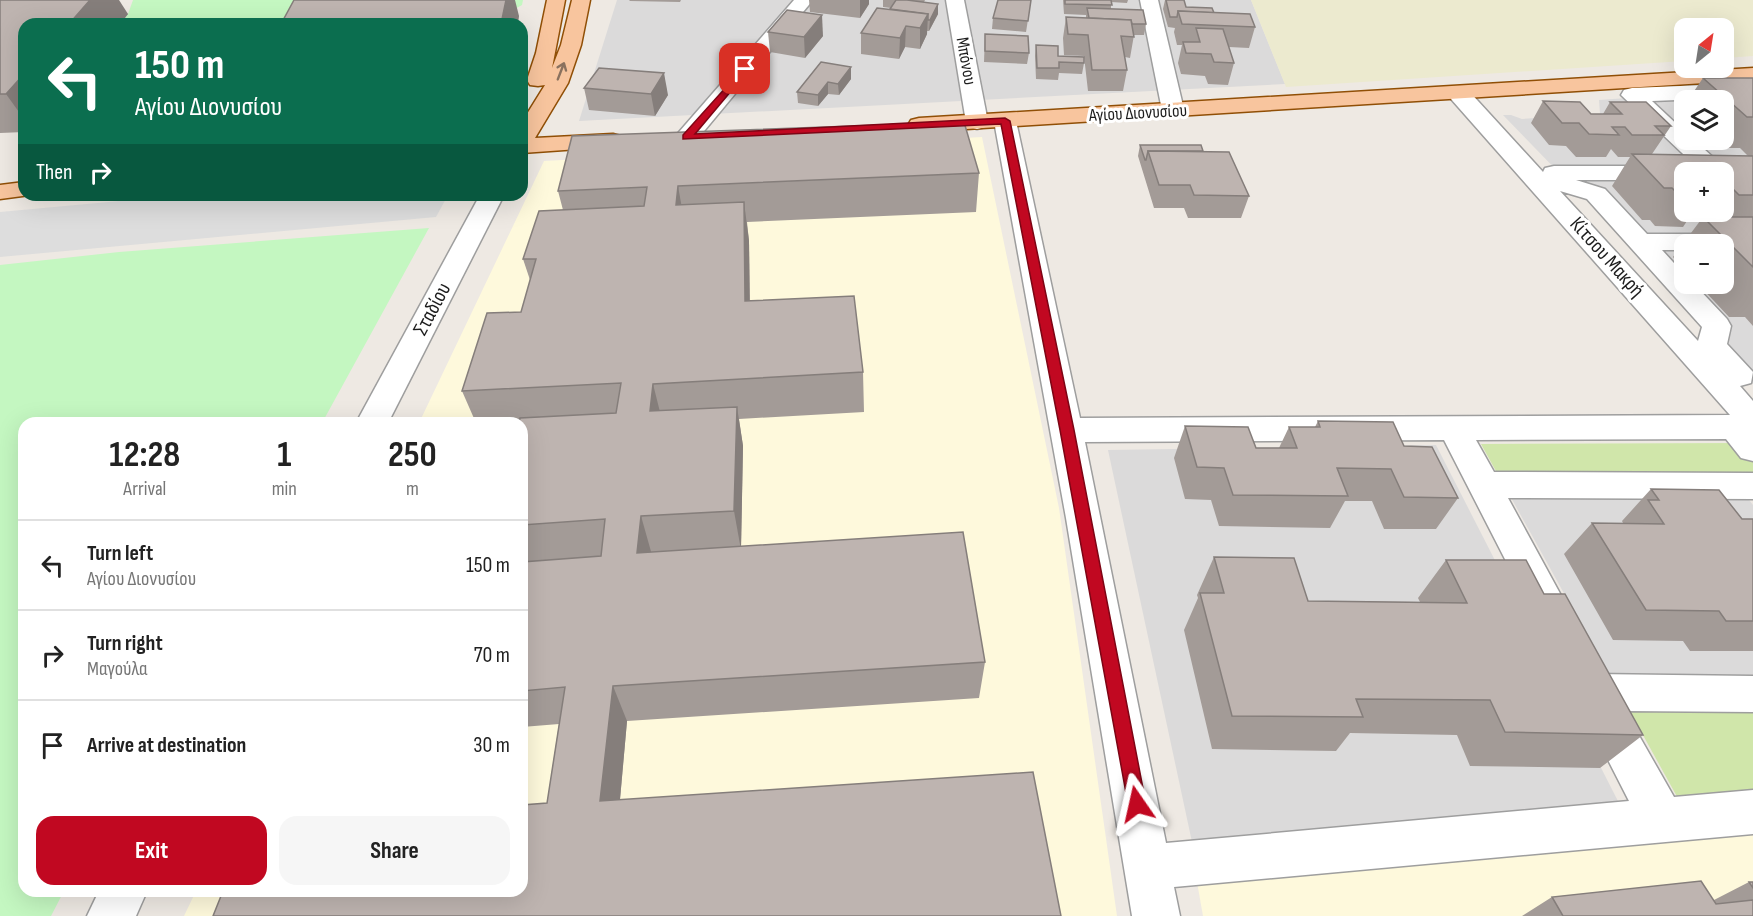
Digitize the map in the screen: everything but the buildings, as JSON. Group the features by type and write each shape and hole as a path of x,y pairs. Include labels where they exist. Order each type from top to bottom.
{"main road":[{"path":"528,114 546,53 556,0"},
{"path":"528,130 557,83 571,45 581,0"},
{"name":"Αγίου Διονυσίου","path":"896,126 1459,94 1753,74"},
{"path":"663,138 722,135"},
{"path":"528,146 640,140"},
{"path":"0,192 18,190"}],"street":[{"path":"687,137 804,0"},
{"name":"Μπόνου","path":"955,0 991,121 1067,430 1156,916"},
{"path":"1149,0 1173,111"},
{"path":"1711,162 1632,94 1753,90"},
{"name":"Κίτσου Μακρή","path":"1459,94 1543,172 1753,421"},
{"path":"1543,172 1674,173"},
{"path":"1543,172 1566,185 1596,194 1717,326 1712,346 1753,390"},
{"name":"Σταδίου","path":"375,417 489,201"},
{"path":"1640,242 1753,242"},
{"path":"1454,428 1663,820"},
{"path":"1067,430 1734,428 1753,449"},
{"path":"1484,484 1753,486"},
{"path":"1577,661 1753,694"},
{"path":"1147,867 1753,812"},
{"path":"111,916 121,897"}],"shaded area":[{"path":"617,0 1251,0 1285,84 579,121"},
{"path":"1251,0 1753,0 1753,56 1734,57 1734,18 1674,18 1674,62 1286,87"},
{"path":"1627,98 1633,102 1674,101 1674,150 1734,150 1734,127 1753,101 1753,384 1720,349 1677,294 1734,294 1734,234 1674,234 1674,290 1599,193 1569,183 1503,115 1522,119 1600,114 1599,100"},
{"path":"982,137 1059,508 1117,916 184,916 193,897 528,897 528,417 422,417 525,201 528,201 528,195 544,161"},
{"path":"119,201 445,201 436,217 0,257 0,212"},
{"path":"1436,445 1620,805 1192,842 1108,450"},
{"path":"1509,494 1746,496 1753,505 1753,675 1608,673"},
{"path":"1753,831 1753,916 1203,916 1197,882"}],"green space":[{"path":"133,0 523,0 522,5 506,14 449,18 125,18"},
{"path":"429,228 325,417 18,417 18,897 61,897 51,916 0,916 0,265 119,252"},
{"path":"1741,443 1753,458 1753,472 1497,473 1481,444"},
{"path":"1628,708 1753,710 1753,796 1680,802"}],"route":[{"path":"745,69 687,137 1005,121 1067,430 1137,804"}]}
